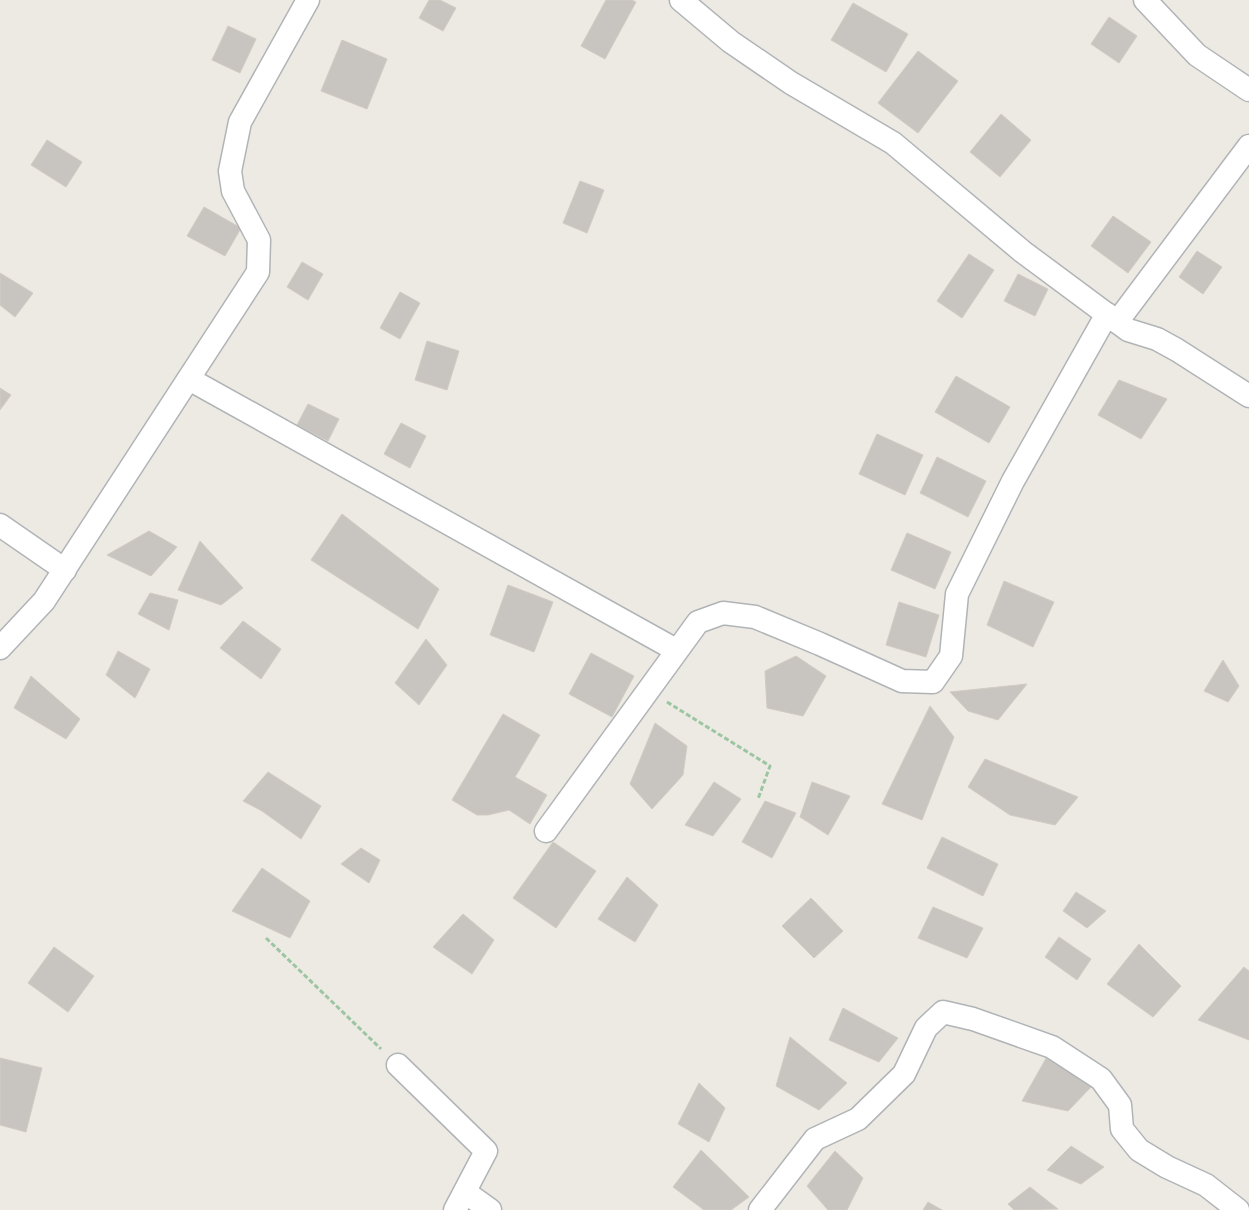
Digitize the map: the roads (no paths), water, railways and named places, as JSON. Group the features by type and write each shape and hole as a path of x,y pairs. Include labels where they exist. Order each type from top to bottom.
{"street":[{"path":"0,648 44,601 258,272 259,240 233,191 230,171 240,122 308,0"},
{"path":"681,0 731,42 791,83 893,143 1023,252 1128,330 1157,339 1249,396"},
{"path":"1144,0 1197,55 1249,90"},
{"path":"546,832 698,622 723,613 755,617 902,681 933,682 951,656 957,594 1013,481 1112,318 1249,146"},
{"path":"189,379 676,650"},
{"path":"0,525 64,570"},
{"path":"760,1210 815,1139 858,1119 904,1074 926,1028 942,1012 973,1019 1052,1047 1101,1079 1120,1104 1122,1129 1139,1150 1167,1167 1206,1185 1238,1210"},
{"path":"398,1065 486,1151 460,1201 490,1210"}]}
